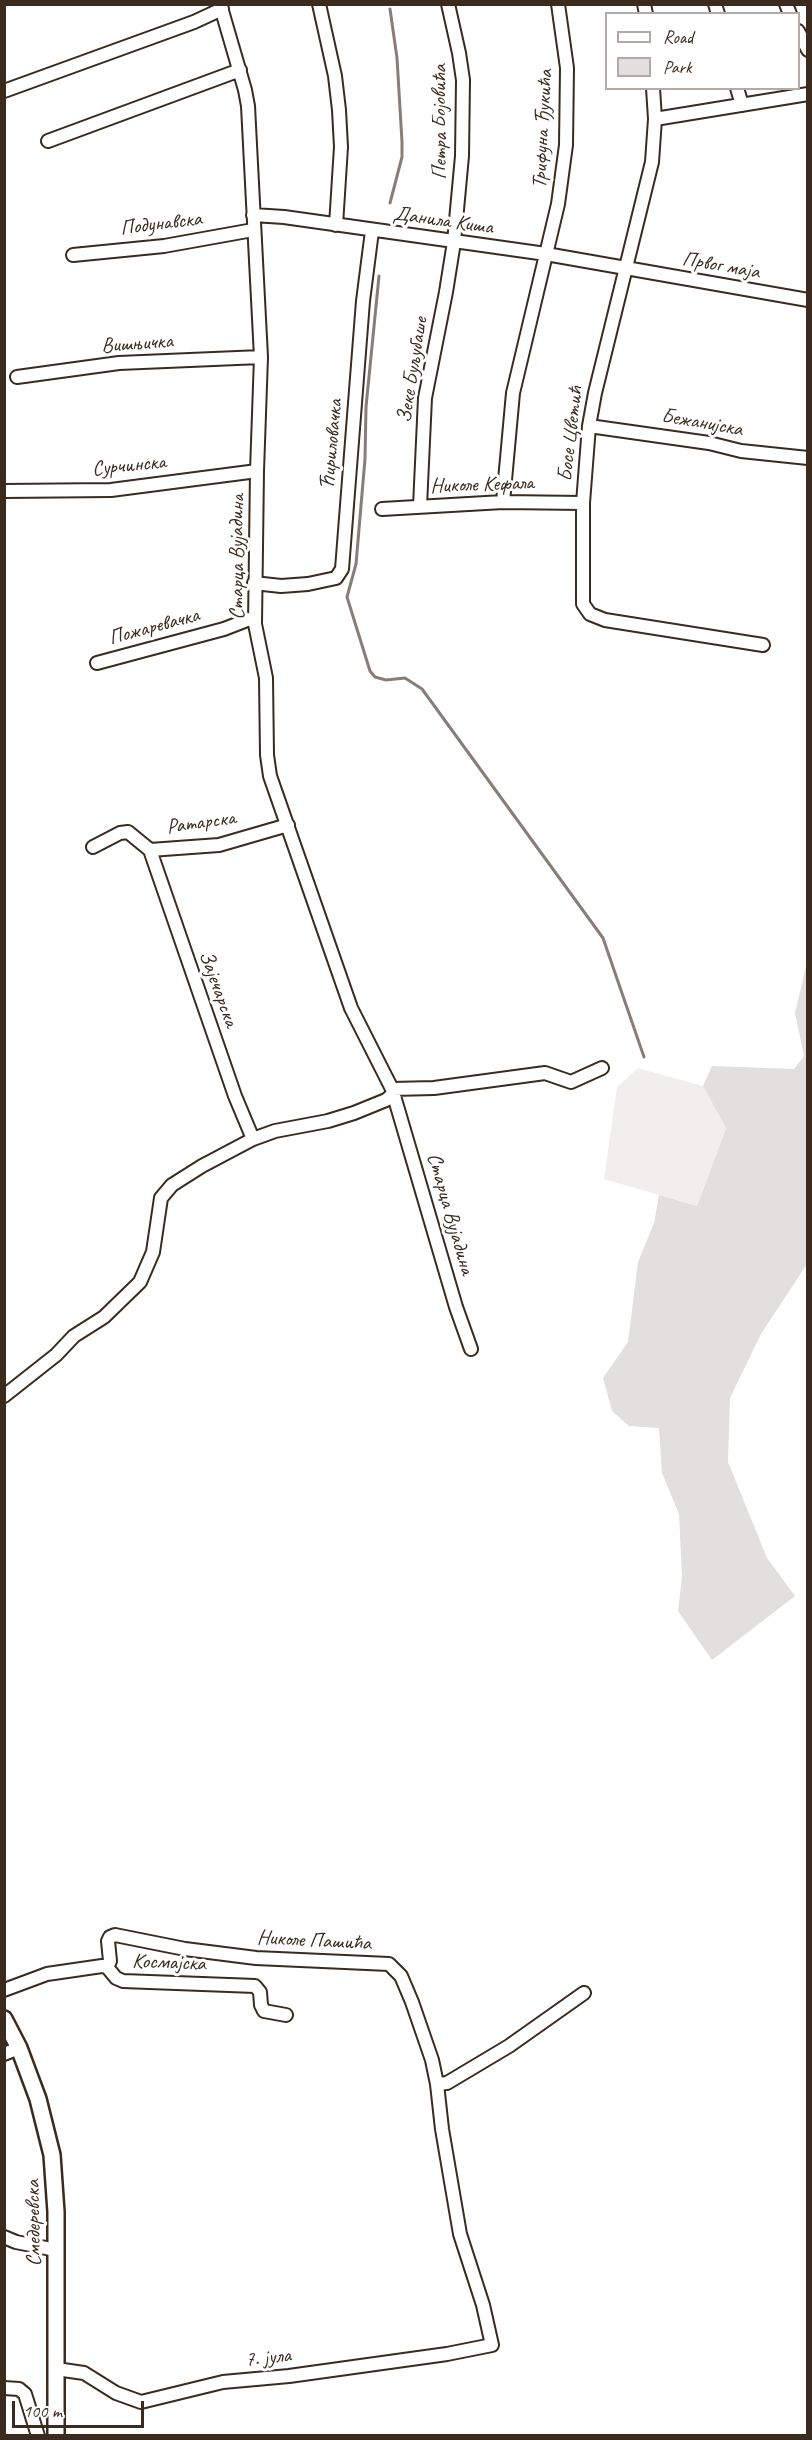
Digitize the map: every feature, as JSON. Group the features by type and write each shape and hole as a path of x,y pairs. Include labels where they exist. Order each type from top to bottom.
{"main road":[{"name":"Смедеревска","path":"4,2019 19,2048 50,2141 55,2193 56,2436"}],"street":[{"path":"319,4 336,76 339,110 341,147 336,225"},
{"name":"Петра Бојовића","path":"448,4 463,80 462,156 454,242"},
{"name":"Трифуна Ђукића","path":"503,502 513,393 558,204 566,145 567,68 558,4"},
{"path":"4,91 194,22 221,7"},
{"name":"Старца Вујадина","path":"221,7 248,106 253,230 261,315 254,582 255,616 266,678 268,764 274,788 351,1008 393,1091 456,1307 471,1349"},
{"path":"800,35 807,50"},
{"path":"48,141 240,70"},
{"name":"Босе Цветић","path":"653,90 655,119 652,162 595,393 590,426 583,503 584,604 590,614 605,620 763,645"},
{"path":"738,90 742,105"},
{"path":"655,119 807,94"},
{"name":"Данила Киша","path":"254,215 546,254 627,268"},
{"name":"Подунавска","path":"74,255 164,246 253,230"},
{"name":"Ћириловачка","path":"254,582 281,586 308,584 336,578 342,569 363,301 372,231"},
{"name":"Зеке Буљубаше","path":"420,506 424,398 454,242"},
{"name":"Првог маја","path":"627,268 807,300"},
{"name":"Вишњичка","path":"17,378 119,363 261,357"},
{"name":"Бежанијска","path":"590,426 716,444 741,451 807,458"},
{"name":"Сурчинска","path":"4,491 111,490 257,471"},
{"name":"Николе Кефала","path":"382,509 503,502 583,503"},
{"name":"Пожаревачка","path":"97,663 224,628 255,616"},
{"name":"Ратарска","path":"93,848 120,833 128,832 150,850 219,845 288,825"},
{"name":"Зајечарска","path":"150,850 227,1074 253,1139"},
{"path":"4,1396 56,1355 74,1336 104,1317 128,1295 148,1268 153,1252 161,1198 165,1191 202,1166 253,1139 275,1131 328,1121 354,1113 386,1100 393,1091 434,1088 545,1073 571,1082 602,1068"},
{"name":"Николе Пашића","path":"107,1967 110,1961 108,1941 115,1935 174,1947 256,1958 389,1964 400,1976 412,2002 432,2060 437,2084"},
{"name":"Космајска","path":"4,1990 47,1974 102,1966 107,1967 116,1978 123,1981 255,1986 260,1992 264,2012 286,2016"},
{"path":"437,2084 447,2083 489,2058 584,1993"},
{"path":"4,2054 19,2048"},
{"name":"7. јула","path":"56,2369 84,2373 116,2393 141,2402 223,2382 289,2376 436,2356 492,2345 483,2305 460,2234 442,2129 437,2084"},
{"path":"4,2237 16,2242 56,2250"},
{"path":"4,2388 19,2389 25,2394 38,2436"}],"shaded area":[{"path":"638,1068 703,1086 726,1127 697,1206 604,1179 617,1087"}],"green space":[{"path":"807,962 807,1264 761,1334 730,1398 728,1462 767,1558 795,1596 712,1660 678,1611 682,1577 679,1514 662,1473 659,1428 629,1426 612,1411 603,1378 628,1342 638,1262 654,1223 659,1195 697,1206 726,1128 703,1086 712,1066 794,1069 804,1056 795,1013"}],"waterway":[{"path":"390,9 397,58 402,142 402,157 390,203"},
{"path":"379,276 366,407 365,459 356,564 347,597 370,671 375,677 386,680 405,678 422,689 603,938 644,1057"}]}
